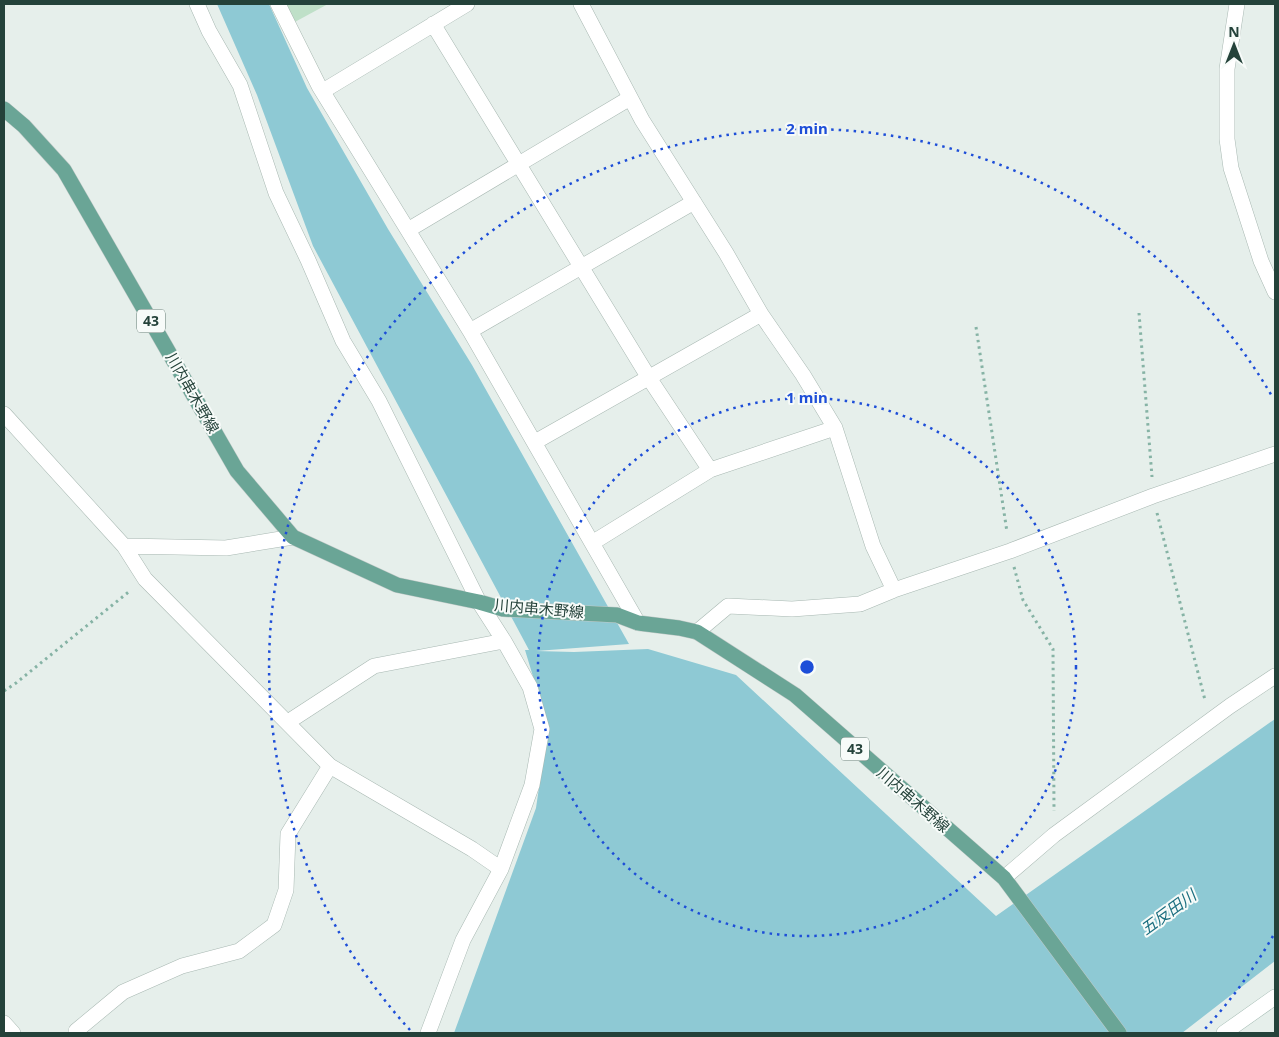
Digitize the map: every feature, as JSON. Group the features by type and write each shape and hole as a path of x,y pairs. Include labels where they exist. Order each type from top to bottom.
{"main road":[{"name":"川内串木野線","path":"4,109 24,126 64,170 237,471 293,537 397,585 479,602 503,609 617,615 638,623 697,632 794,696 1008,884 1119,1033"}],"street":[{"path":"197,4 208,31 240,85 276,193 308,260 343,341 379,401 479,602 530,687 542,729 532,785 501,869 463,940 428,1033"},
{"path":"278,4 323,91 470,331 638,623"},
{"path":"323,91 467,4"},
{"path":"581,4 642,120 761,314 804,375 835,428 873,546 894,590"},
{"path":"1237,4 1227,69 1227,139 1234,177 1261,261 1275,292"},
{"path":"433,24 520,164 580,267 649,378 710,470"},
{"path":"408,230 630,98"},
{"path":"470,331 694,202"},
{"path":"535,442 761,314"},
{"path":"4,414 124,546 145,579 330,766 472,849 501,869"},
{"path":"592,543 710,470 835,428"},
{"path":"697,632 728,606 792,609 860,604 894,590 1010,551 1153,496 1275,454"},
{"path":"124,546 226,548 293,537"},
{"path":"288,722 374,666 504,641"},
{"path":"1008,884 1054,835 1230,706 1275,676"},
{"path":"76,1033 76,1031 123,992 182,966 240,951 274,925 286,890 288,834 330,766"},
{"path":"1224,1033 1275,996"},
{"path":"4,1023 13,1033"}],"path":[{"path":"1139,313 1153,496 1210,721"},
{"path":"976,327 1010,551 1023,600 1053,648 1054,835"},
{"path":"4,691 145,579"}],"green space":[{"path":"283,4 328,4 293,23"}],"water":[{"name":"五反田川","path":"217,4 269,4 307,88 388,229 472,365 629,644 536,651 574,652 648,649 736,675 996,916 1275,719 1275,961 1182,1033 454,1033 536,808 548,726 525,650 529,650 313,246 257,95"}]}
